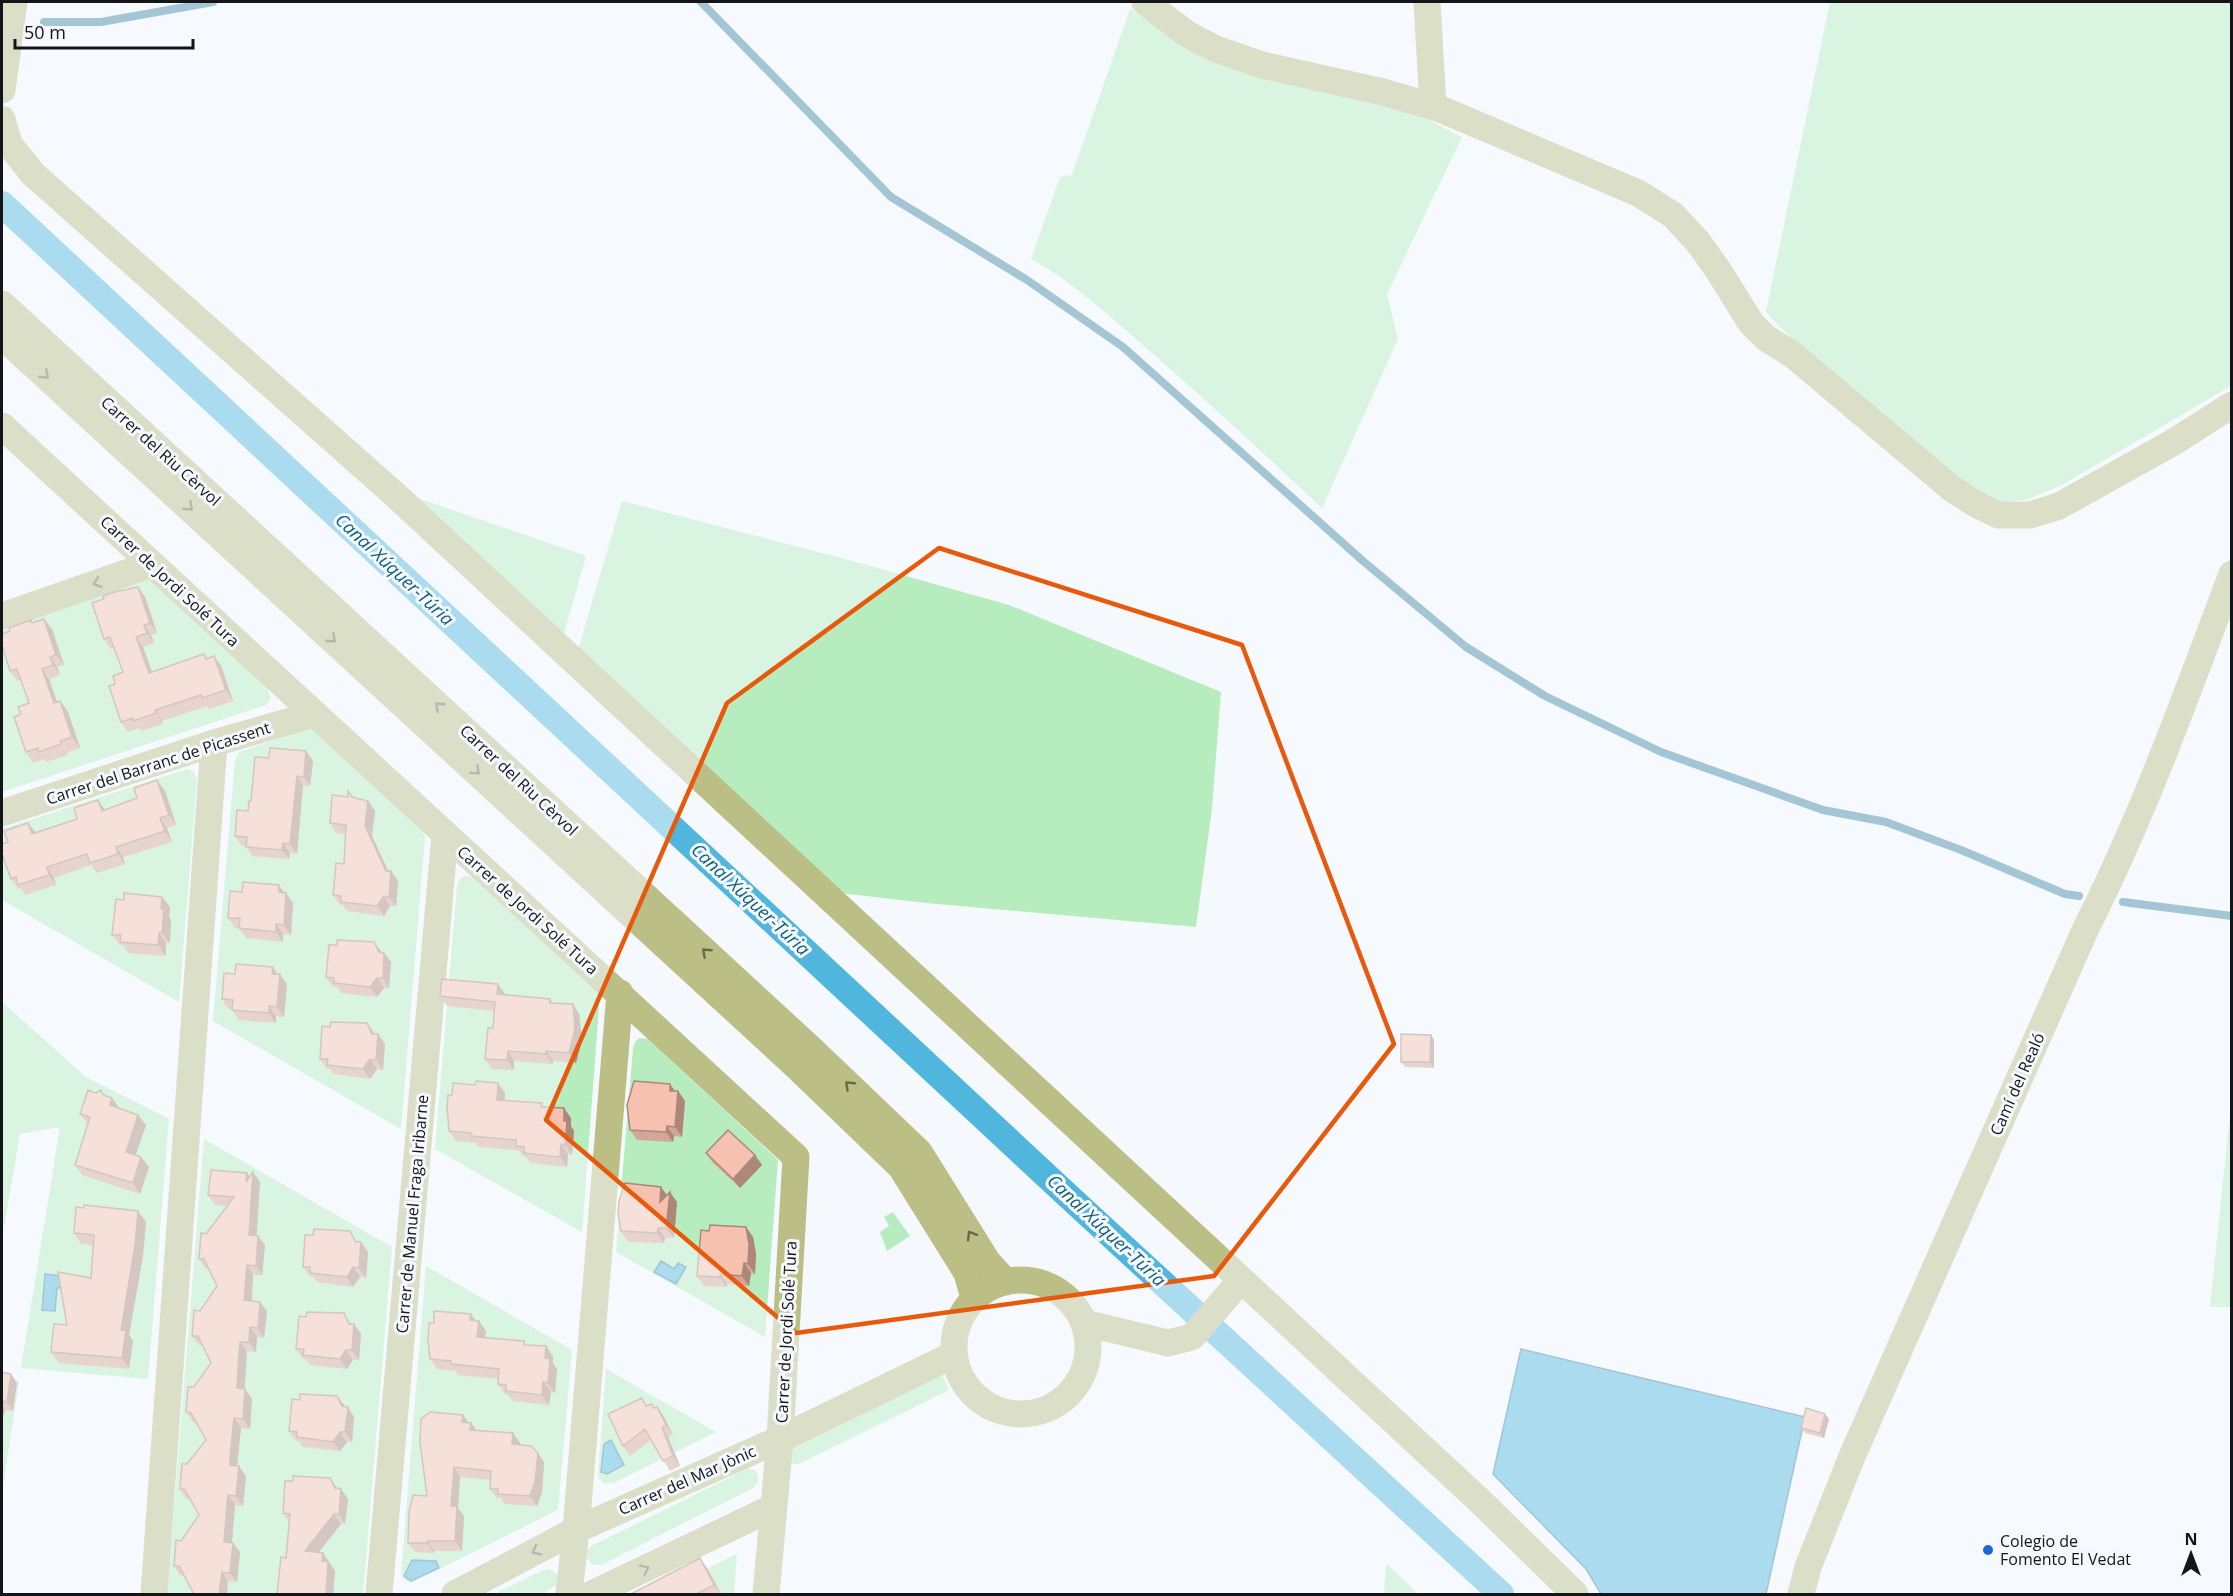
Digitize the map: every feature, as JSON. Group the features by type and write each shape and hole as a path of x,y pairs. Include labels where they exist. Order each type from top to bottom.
{"street":[{"path":"2,90 14,2"},
{"path":"1145,2 1187,34 1216,49 1262,65 1383,92 1433,106 1638,193 1673,215 1698,242 1750,323 1766,338 1792,356 1951,488 1998,515 2030,515 2059,506 2172,443 2232,405"},
{"path":"1427,2 1433,106"},
{"path":"2,119 9,144 33,174 392,492 1236,1288 1481,1502 1575,1594"},
{"name":"Carrer del Riu Cèrvol","path":"2,304 811,1049 919,1152 987,1261 1006,1282"},
{"name":"Carrer del Riu Cèrvol","path":"2,336 795,1065 901,1167 967,1273 974,1298"},
{"name":"Carrer de Jordi Solé Tura","path":"2,426 796,1157 780,1439 766,1594"},
{"path":"2,616 152,564"},
{"name":"Camí del Realó","path":"1801,1594 1808,1567 1853,1454 2086,928 2118,865 2177,720 2232,574"},
{"name":"Carrer del Barranc de Picassent","path":"2,813 214,743 315,714"},
{"path":"154,1594 214,743"},
{"name":"Carrer de Manuel Fraga Iribarne","path":"379,1594 445,834"},
{"path":"569,1594 620,993"},
{"path":"1025,1280 1044,1284 1062,1293 1076,1306 1085,1323 1089,1346 1086,1369 1081,1379 1075,1389 1058,1405 1037,1414 1014,1415 992,1409 973,1396 960,1377 953,1355 954,1334 962,1314 974,1298 989,1287 1006,1282 1025,1280"},
{"path":"1085,1323 1168,1343 1192,1336 1236,1288"},
{"name":"Carrer del Mar Jònic","path":"455,1594 576,1530 780,1439 953,1355"},
{"path":"592,1594 774,1507"}],"highlighted area":[{"path":"939,548 1242,645 1394,1044 1214,1276 796,1333 546,1120 727,703"}],"green space":[{"path":"1830,2 2231,2 2231,386 2060,486 2026,500 1996,502 1893,435 1780,327 1766,312"},
{"path":"1130,9 1182,44 1417,114 1462,137 1387,294 1398,339 1322,508 1211,405 1103,310 1061,278 1031,259 1060,177 1072,175"},
{"path":"409,495 586,556 563,637"},
{"path":"622,501 860,563 1009,605 1221,692 1212,809 1196,927 840,893 578,650"},
{"path":"149,578 267,688 271,698 266,705 2,792 2,629"},
{"path":"305,730 313,730 422,831 425,837 401,1129 213,1021 235,760 239,752"},
{"path":"187,769 194,772 197,778 179,1002 2,900 2,829"},
{"path":"464,876 472,877 600,995 582,1232 435,1149 457,886 459,880"},
{"path":"2,1002 86,1077 169,1119 148,1379 21,1368 60,1127 20,1134 2,1238"},
{"path":"639,1038 648,1039 778,1160 765,1337 616,1252 633,1048"},
{"path":"2231,1105 2231,1307 2210,1307"},
{"path":"204,1139 392,1247 363,1594 167,1594"},
{"path":"893,1212 910,1236 887,1251 880,1232 889,1226 884,1217"},
{"path":"426,1266 572,1350 558,1510 411,1583 401,1575"},
{"path":"606,1369 716,1432 613,1483 603,1483 598,1476"},
{"path":"940,1370 949,1390 799,1464 793,1464 787,1459 790,1446"},
{"path":"2,1377 19,1381 2,1493"},
{"path":"749,1468 758,1474 757,1483 753,1488 601,1565 593,1565 586,1558 586,1552 591,1546"},
{"path":"737,1554 734,1594 654,1594"},
{"path":"1386,1563 1418,1594 1384,1594"},
{"path":"549,1569 559,1578 557,1585 542,1594 494,1594 543,1570"}],"water":[{"path":"661,1261 674,1269 678,1263 686,1267 676,1284 654,1272"},
{"path":"45,1274 63,1276 62,1288 57,1288 55,1311 42,1310"},
{"path":"1521,1349 1805,1417 1766,1594 1601,1594 1586,1569 1493,1474"},
{"path":"611,1440 624,1465 607,1474 601,1472 604,1444"},
{"path":"412,1560 436,1561 439,1568 411,1581 404,1576"}],"building":[{"path":"138,587 150,623 144,625 147,633 136,637 149,673 204,654 206,659 214,656 226,690 202,698 201,695 155,710 156,713 133,721 133,718 121,722 109,686 115,684 113,676 123,672 110,637 104,639 92,603 114,592"},
{"path":"44,619 56,655 50,657 53,665 42,669 54,703 60,701 72,737 60,741 61,744 39,752 38,748 26,752 14,717 21,714 18,707 29,703 17,669 10,671 2,645 2,634 10,631 9,628 31,620 32,623"},
{"path":"270,748 306,751 304,777 297,776 290,844 283,843 282,850 246,847 247,837 235,836 237,810 248,811 249,801 251,801 255,757 269,758"},
{"path":"157,780 169,815 160,818 165,831 116,847 118,854 90,863 87,854 47,867 49,875 18,885 16,877 11,879 2,854 2,844 8,842 4,831 28,823 32,834 77,819 74,808 98,800 102,811 137,798 134,788"},
{"path":"348,791 352,797 368,801 365,826 386,871 391,871 389,897 384,896 377,906 341,902 341,896 333,895 336,863 344,864 346,825 330,823 332,795 348,797"},
{"path":"243,882 279,885 279,892 286,893 284,925 276,924 276,932 239,928 240,918 228,918 230,891 242,892"},
{"path":"124,893 162,897 161,909 164,909 162,933 159,933 158,945 120,942 121,935 112,935 116,899 124,900"},
{"path":"337,940 374,942 379,952 384,953 383,978 377,978 370,987 334,983 334,978 326,977 329,945 337,945"},
{"path":"236,964 273,967 272,974 280,974 277,1007 269,1006 269,1013 232,1010 233,1000 222,999 224,973 235,974"},
{"path":"442,979 498,984 497,994 550,999 550,1003 573,1004 575,1029 569,1053 508,1051 507,1060 485,1059 488,1028 493,1028 495,1002 440,996"},
{"path":"331,1022 367,1023 372,1034 378,1034 376,1060 370,1059 363,1069 327,1065 328,1059 320,1059 322,1026 330,1027"},
{"path":"1401,1034 1431,1035 1430,1062 1401,1062"},
{"path":"476,1081 498,1083 497,1100 542,1103 541,1107 564,1108 564,1121 567,1121 565,1145 561,1144 560,1157 524,1153 524,1147 516,1146 516,1140 471,1136 471,1133 449,1131 448,1095 452,1095 453,1083 475,1085"},
{"path":"634,1081 670,1084 670,1091 678,1091 675,1127 667,1126 666,1132 630,1130 627,1105"},
{"path":"88,1090 96,1093 101,1090 103,1095 112,1098 110,1105 138,1115 126,1152 141,1157 133,1183 75,1165 90,1117 80,1114"},
{"path":"728,1130 755,1155 733,1179 706,1153"},
{"path":"211,1170 247,1173 246,1182 253,1172 249,1235 258,1236 256,1266 247,1265 244,1300 260,1302 258,1328 250,1327 249,1342 240,1342 239,1351 237,1388 245,1389 243,1419 234,1418 230,1456 230,1465 239,1466 236,1496 228,1495 227,1504 224,1542 233,1543 230,1573 222,1572 219,1594 194,1594 179,1566 174,1566 176,1540 181,1541 199,1515 185,1490 180,1489 182,1464 187,1464 206,1440 191,1413 186,1412 188,1387 194,1387 211,1363 198,1336 192,1336 194,1310 200,1311 217,1286 204,1259 199,1259 201,1233 206,1234 234,1197 208,1195"},
{"path":"625,1183 661,1187 660,1202 670,1192 666,1228 658,1228 657,1233 621,1231 618,1214 619,1201"},
{"path":"84,1205 138,1211 135,1245 121,1330 126,1330 122,1358 51,1352 54,1324 67,1325 58,1272 91,1278 94,1235 74,1233 76,1207 84,1208"},
{"path":"710,1225 746,1227 749,1244 748,1264 744,1263 742,1276 720,1274 720,1277 697,1276 701,1230 709,1231"},
{"path":"314,1229 350,1231 356,1242 361,1242 359,1268 353,1267 347,1277 310,1273 310,1267 303,1267 305,1235 313,1235"},
{"path":"434,1311 471,1314 470,1320 479,1321 477,1337 524,1341 524,1345 546,1346 545,1358 550,1359 548,1383 543,1382 542,1395 506,1391 506,1385 498,1384 499,1369 451,1364 451,1361 430,1359 429,1323 434,1323"},
{"path":"307,1312 344,1313 349,1324 354,1324 352,1350 346,1350 340,1359 303,1355 304,1349 296,1349 299,1316 306,1317"},
{"path":"2,1372 11,1374 7,1402 2,1401"},
{"path":"300,1394 337,1396 342,1406 348,1407 345,1432 340,1432 333,1442 297,1437 297,1432 289,1431 292,1399 300,1400"},
{"path":"642,1398 646,1406 652,1404 654,1408 657,1407 666,1425 662,1427 673,1456 663,1461 645,1429 623,1446 608,1414"},
{"path":"1806,1408 1825,1414 1820,1433 1801,1428"},
{"path":"430,1412 463,1415 462,1422 471,1423 470,1430 513,1433 512,1444 531,1446 538,1453 535,1482 530,1496 498,1494 498,1489 490,1489 491,1471 454,1467 451,1506 457,1506 455,1541 408,1543 409,1512 413,1495 427,1496 420,1442 421,1419"},
{"path":"293,1476 330,1478 335,1488 341,1489 339,1514 334,1514 305,1551 323,1553 322,1561 328,1562 326,1594 277,1594 281,1557 286,1558 290,1514 283,1513 285,1481 293,1481"},
{"path":"700,1558 714,1585 696,1594 631,1594"}],"waterway":[{"path":"44,22 101,22 213,2"},
{"path":"701,2 891,197 1027,280 1123,347 1363,561 1466,647 1545,696 1661,752 1823,810 1886,822 1961,850 2065,894 2079,896"},
{"name":"Canal Xúquer-Túria","path":"2,204 1079,1206 1501,1594"},
{"path":"2123,902 2232,916"}],"place":[{"name":"Colegio de Fomento El Vedat","path":"1988,1550"}]}
